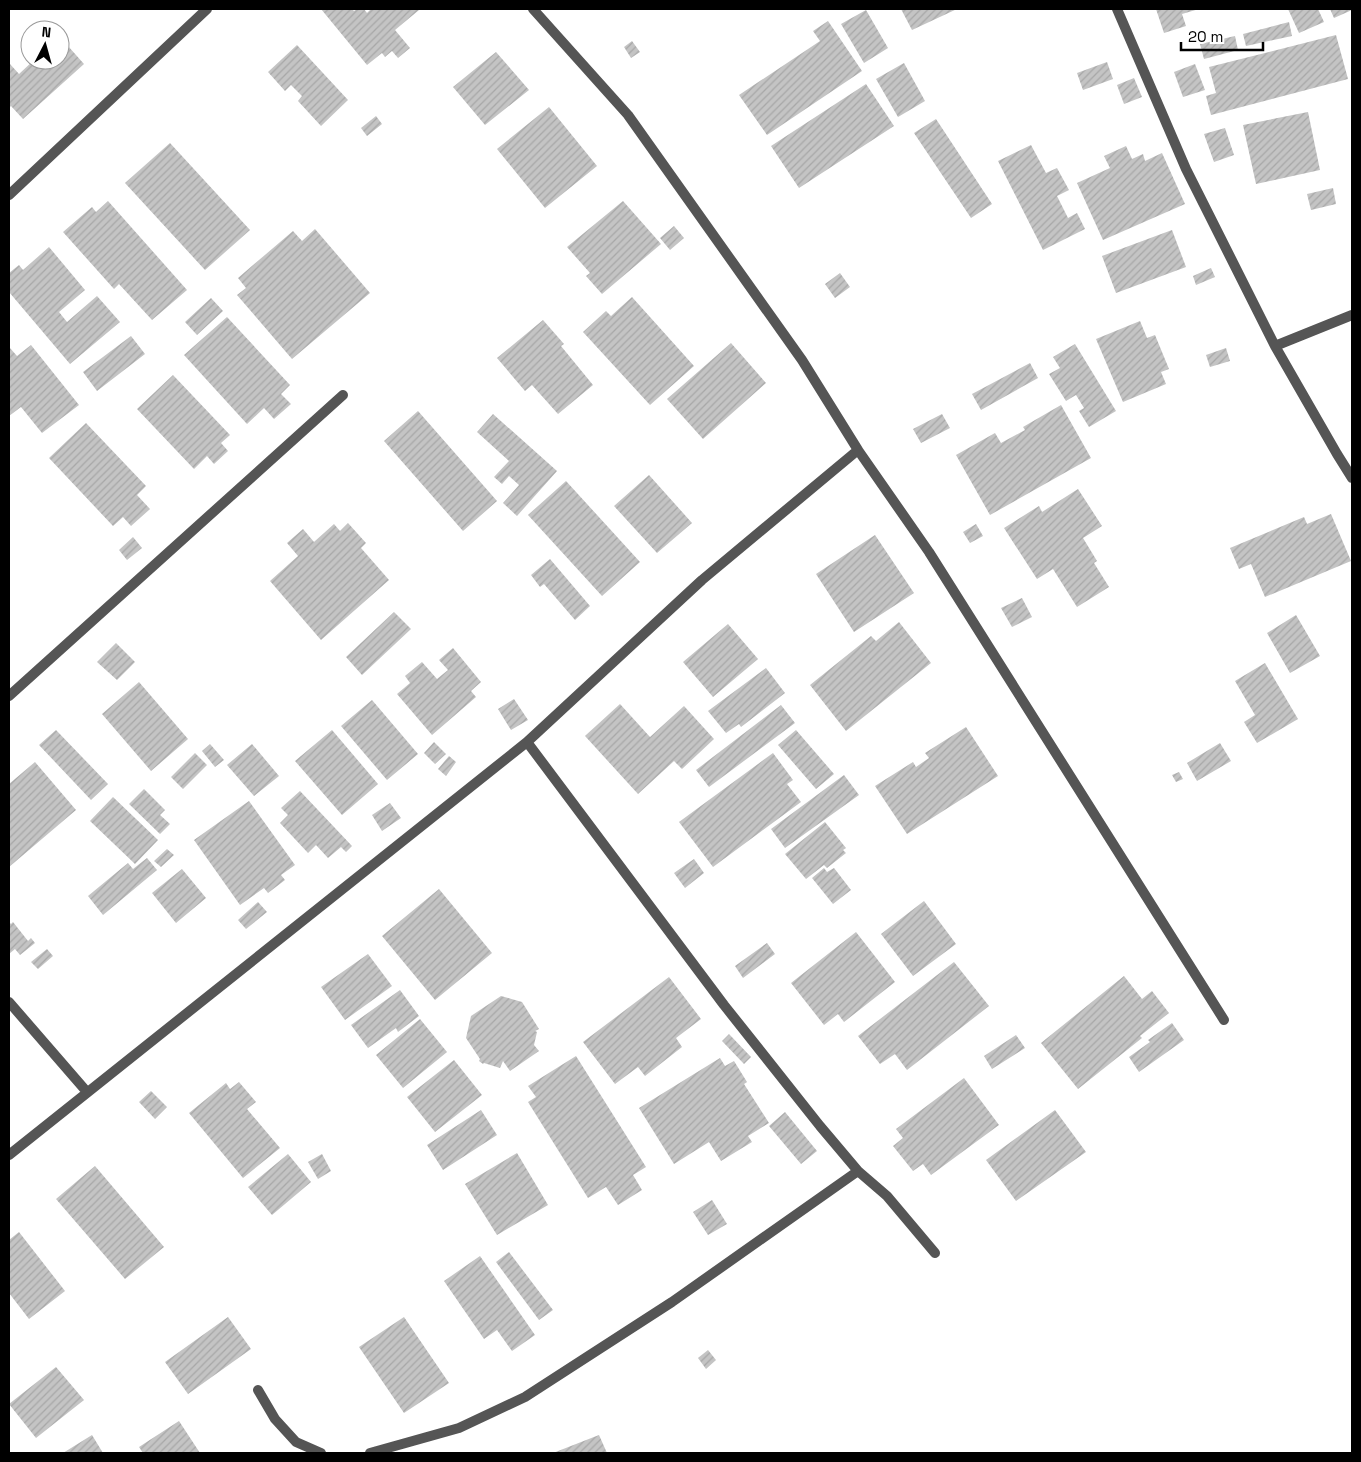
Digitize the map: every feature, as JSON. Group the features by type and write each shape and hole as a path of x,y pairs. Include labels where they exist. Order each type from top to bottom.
{"street":[{"path":"9,195 207,9"},
{"path":"533,9 628,115 802,360 858,450 934,561 1224,1020"},
{"path":"1118,9 1186,169 1276,346 1352,478"},
{"path":"1276,346 1352,315"},
{"path":"9,696 343,395"},
{"path":"9,1155 527,742 702,580 858,450"},
{"path":"527,742 724,1005 820,1126 858,1171 887,1196 936,1253"},
{"path":"9,1002 87,1092"},
{"path":"370,1453 459,1428 525,1397 672,1302 858,1171"},
{"path":"258,1390 275,1419 296,1442 321,1453"}],"building":[{"path":"321,9 352,9 354,11 364,9 367,13 371,9 419,10 395,30 410,48 398,58 392,51 385,57 382,53 367,65"},
{"path":"901,9 957,9 912,30"},
{"path":"1156,9 1199,9 1182,14 1186,26 1164,33"},
{"path":"1288,9 1318,9 1324,22 1299,33"},
{"path":"1330,9 1352,9 1352,10 1334,18"},
{"path":"866,10 888,48 864,63 841,24"},
{"path":"828,21 862,71 767,135 739,95 820,41 813,31"},
{"path":"1289,22 1292,36 1246,46 1243,34"},
{"path":"1336,35 1348,79 1211,115 1206,96 1216,93 1209,67"},
{"path":"1235,36 1238,50 1204,59 1200,44"},
{"path":"632,41 640,52 631,58 624,47"},
{"path":"297,45 348,100 321,126 298,101 302,96 291,85 285,91 268,72"},
{"path":"70,48 84,64 23,119 11,106 9,108 10,64 19,74 23,70 70,70"},
{"path":"496,52 529,90 485,125 453,87"},
{"path":"1107,62 1113,79 1083,90 1077,73"},
{"path":"904,63 925,101 898,117 876,79"},
{"path":"1195,64 1205,90 1183,97 1174,72"},
{"path":"1134,78 1142,97 1124,104 1117,85"},
{"path":"866,84 894,126 799,188 771,146"},
{"path":"549,107 597,166 545,208 497,149"},
{"path":"1308,112 1320,170 1256,184 1243,125"},
{"path":"376,116 382,124 367,136 361,128"},
{"path":"936,119 992,204 971,218 914,133"},
{"path":"1225,128 1234,155 1214,162 1204,134"},
{"path":"170,143 250,230 205,270 125,183"},
{"path":"1031,145 1046,173 1057,168 1069,190 1057,196 1068,218 1077,213 1085,229 1043,250 998,161"},
{"path":"1126,146 1132,159 1143,154 1145,161 1162,153 1185,204 1103,240 1077,183 1110,168 1104,156"},
{"path":"1333,188 1336,204 1311,210 1307,194"},
{"path":"108,201 187,290 152,320 119,284 114,289 63,232 92,207 96,212"},
{"path":"623,201 661,244 602,294 586,276 590,273 567,247"},
{"path":"674,226 684,238 670,250 660,238"},
{"path":"315,229 370,293 292,359 237,295 246,288 238,278 293,231 302,241"},
{"path":"1172,230 1186,267 1116,293 1102,256"},
{"path":"49,247 85,290 59,312 67,322 97,296 120,322 70,364 9,292 9,273 19,265 23,270"},
{"path":"1211,268 1215,277 1196,285 1193,276"},
{"path":"840,273 850,287 835,298 825,284"},
{"path":"632,297 694,366 650,405 583,332 606,311 611,316"},
{"path":"211,298 223,311 197,335 185,322"},
{"path":"227,317 290,385 281,394 291,404 274,419 264,408 247,424 184,355"},
{"path":"543,320 564,344 561,346 593,385 558,414 532,385 525,391 497,358"},
{"path":"1140,321 1147,338 1155,335 1169,369 1161,372 1166,384 1123,402 1096,339"},
{"path":"131,336 145,354 97,391 83,372"},
{"path":"731,343 766,383 703,439 667,399"},
{"path":"1075,344 1116,411 1089,427 1079,411 1084,408 1076,395 1066,401 1049,374 1060,368 1053,357"},
{"path":"31,345 79,405 42,433 21,407 9,416 9,348 17,356"},
{"path":"1226,348 1230,361 1210,367 1206,355"},
{"path":"1030,363 1038,378 981,410 972,394"},
{"path":"173,375 230,435 221,443 228,451 214,464 207,456 194,469 137,409"},
{"path":"1061,405 1091,458 990,515 956,455 995,433 1001,443 1025,430 1023,427"},
{"path":"418,411 497,501 463,531 384,441"},
{"path":"493,414 557,471 517,516 503,503 519,485 509,476 502,484 494,477 509,461 477,432"},
{"path":"942,414 950,428 921,443 913,429"},
{"path":"86,423 146,486 137,495 150,509 131,526 123,517 113,526 49,458"},
{"path":"649,475 692,523 657,553 614,506"},
{"path":"566,481 640,562 602,596 528,515"},
{"path":"1078,489 1102,526 1083,538 1097,561 1094,563 1109,587 1077,607 1053,569 1037,579 1004,528 1039,506 1042,512"},
{"path":"1331,514 1351,561 1265,597 1251,564 1239,569 1230,548 1304,517 1307,524"},
{"path":"348,523 366,543 361,548 389,580 321,640 270,581 298,556 287,543 303,529 314,542 334,524 340,531"},
{"path":"976,524 983,536 970,543 963,532"},
{"path":"875,535 914,593 854,632 816,574"},
{"path":"133,537 142,548 127,560 119,550"},
{"path":"550,559 590,606 575,620 544,584 540,587 531,575"},
{"path":"1022,598 1032,617 1012,627 1001,608"},
{"path":"394,612 411,629 362,675 346,657"},
{"path":"1296,615 1320,656 1290,673 1267,633"},
{"path":"899,622 931,663 846,731 810,685 871,636 876,641"},
{"path":"728,624 758,659 713,697 683,662"},
{"path":"116,643 135,662 117,680 97,662"},
{"path":"453,648 481,682 471,691 476,697 432,735 397,694 410,683 405,676 422,662 437,679 448,670 439,660"},
{"path":"1265,663 1298,719 1257,743 1244,722 1255,715 1235,681"},
{"path":"766,668 785,693 741,727 739,724 726,733 708,711"},
{"path":"139,682 188,739 151,771 102,714"},
{"path":"514,699 528,720 511,730 498,709"},
{"path":"372,700 418,754 387,780 341,726"},
{"path":"620,704 650,737 684,706 714,739 682,769 674,761 638,794 585,736"},
{"path":"781,705 795,723 709,787 696,770"},
{"path":"966,727 998,776 907,834 875,786 913,762 916,767 929,758 925,753"},
{"path":"56,730 108,784 91,800 39,745"},
{"path":"332,730 378,784 342,815 295,761"},
{"path":"796,730 834,774 816,789 778,745"},
{"path":"434,742 446,754 435,764 424,753"},
{"path":"1220,743 1231,761 1197,781 1187,763"},
{"path":"210,744 224,760 215,767 202,751"},
{"path":"252,744 279,776 254,796 227,765"},
{"path":"195,753 207,765 183,789 171,777"},
{"path":"773,753 793,780 787,784 801,802 713,867 679,822"},
{"path":"449,756 456,762 446,776 438,769"},
{"path":"35,762 76,810 9,867 9,784"},
{"path":"1179,772 1183,779 1176,782 1172,775"},
{"path":"844,775 859,795 785,848 771,829"},
{"path":"144,789 165,810 160,815 170,824 160,834 129,804"},
{"path":"300,791 352,846 346,852 341,847 328,858 316,845 308,853 280,823 288,815 281,808"},
{"path":"113,797 158,840 135,864 90,821"},
{"path":"249,801 295,865 281,875 285,880 268,893 264,888 240,905 194,840"},
{"path":"390,803 401,818 382,831 372,815"},
{"path":"825,822 846,848 843,850 846,853 827,868 824,865 806,879 785,854"},
{"path":"167,849 174,855 161,867 154,861"},
{"path":"147,858 157,870 103,915 88,896 128,863 133,869"},
{"path":"694,859 704,873 685,888 674,873"},
{"path":"824,868 827,872 834,868 851,890 833,904 812,878"},
{"path":"182,869 206,898 176,923 152,893"},
{"path":"439,889 492,953 435,1000 382,936"},
{"path":"924,901 956,944 913,976 881,934"},
{"path":"258,902 267,912 246,929 238,920"},
{"path":"9,922 11,924 13,922 28,941 31,938 35,943 20,955 15,949 9,954"},
{"path":"856,932 895,982 844,1022 838,1014 824,1025 791,983"},
{"path":"767,943 775,954 743,978 735,966"},
{"path":"47,949 53,956 38,969 31,962"},
{"path":"368,954 392,986 345,1020 321,987"},
{"path":"954,962 989,1006 907,1070 895,1054 880,1064 858,1036"},
{"path":"1124,976 1142,999 1152,991 1169,1013 1140,1036 1142,1038 1078,1089 1041,1043"},
{"path":"669,977 701,1019 676,1038 682,1047 645,1076 638,1067 615,1084 583,1042"},
{"path":"400,990 419,1016 398,1032 396,1028 368,1048 351,1025"},
{"path":"501,996 522,1002 539,1029 535,1031 537,1032 534,1045 539,1051 510,1071 503,1061 500,1068 483,1064 479,1061 480,1059 466,1038 471,1016"},
{"path":"420,1019 447,1052 403,1088 376,1055"},
{"path":"1172,1023 1184,1040 1139,1072 1129,1057 1150,1042 1148,1040"},
{"path":"729,1034 751,1057 744,1064 722,1041"},
{"path":"1016,1035 1025,1048 992,1069 984,1056"},
{"path":"576,1056 646,1167 633,1175 642,1190 618,1205 606,1187 588,1198 528,1102 536,1097 528,1086"},
{"path":"720,1058 725,1066 734,1061 747,1082 744,1084 769,1123 748,1136 752,1142 721,1161 709,1142 674,1164 639,1108"},
{"path":"454,1060 482,1095 435,1132 407,1097"},
{"path":"964,1078 999,1125 931,1175 923,1164 913,1171 893,1146 903,1138 896,1129"},
{"path":"239,1082 256,1102 247,1109 280,1148 243,1178 189,1113 226,1083 230,1089"},
{"path":"151,1091 167,1107 155,1119 139,1102"},
{"path":"481,1110 497,1135 443,1170 427,1145"},
{"path":"1055,1110 1086,1152 1016,1201 986,1160"},
{"path":"785,1112 817,1151 801,1164 769,1126"},
{"path":"517,1153 548,1205 497,1235 465,1184"},
{"path":"288,1154 311,1182 272,1215 248,1187"},
{"path":"322,1154 331,1171 318,1179 308,1162"},
{"path":"95,1166 164,1247 125,1279 56,1199"},
{"path":"712,1200 727,1224 708,1235 693,1212"},
{"path":"19,1232 65,1291 29,1319 9,1293 9,1240"},
{"path":"509,1252 553,1310 539,1320 496,1262"},
{"path":"480,1256 535,1335 512,1351 497,1330 484,1339 444,1281"},
{"path":"228,1317 251,1349 188,1394 165,1362"},
{"path":"404,1317 449,1383 404,1413 359,1347"},
{"path":"708,1350 716,1360 706,1369 698,1358"},
{"path":"56,1367 84,1400 36,1438 9,1404"},
{"path":"179,1421 200,1453 143,1453 139,1447"},
{"path":"92,1435 103,1453 63,1453"},
{"path":"599,1435 607,1453 553,1453"}]}
